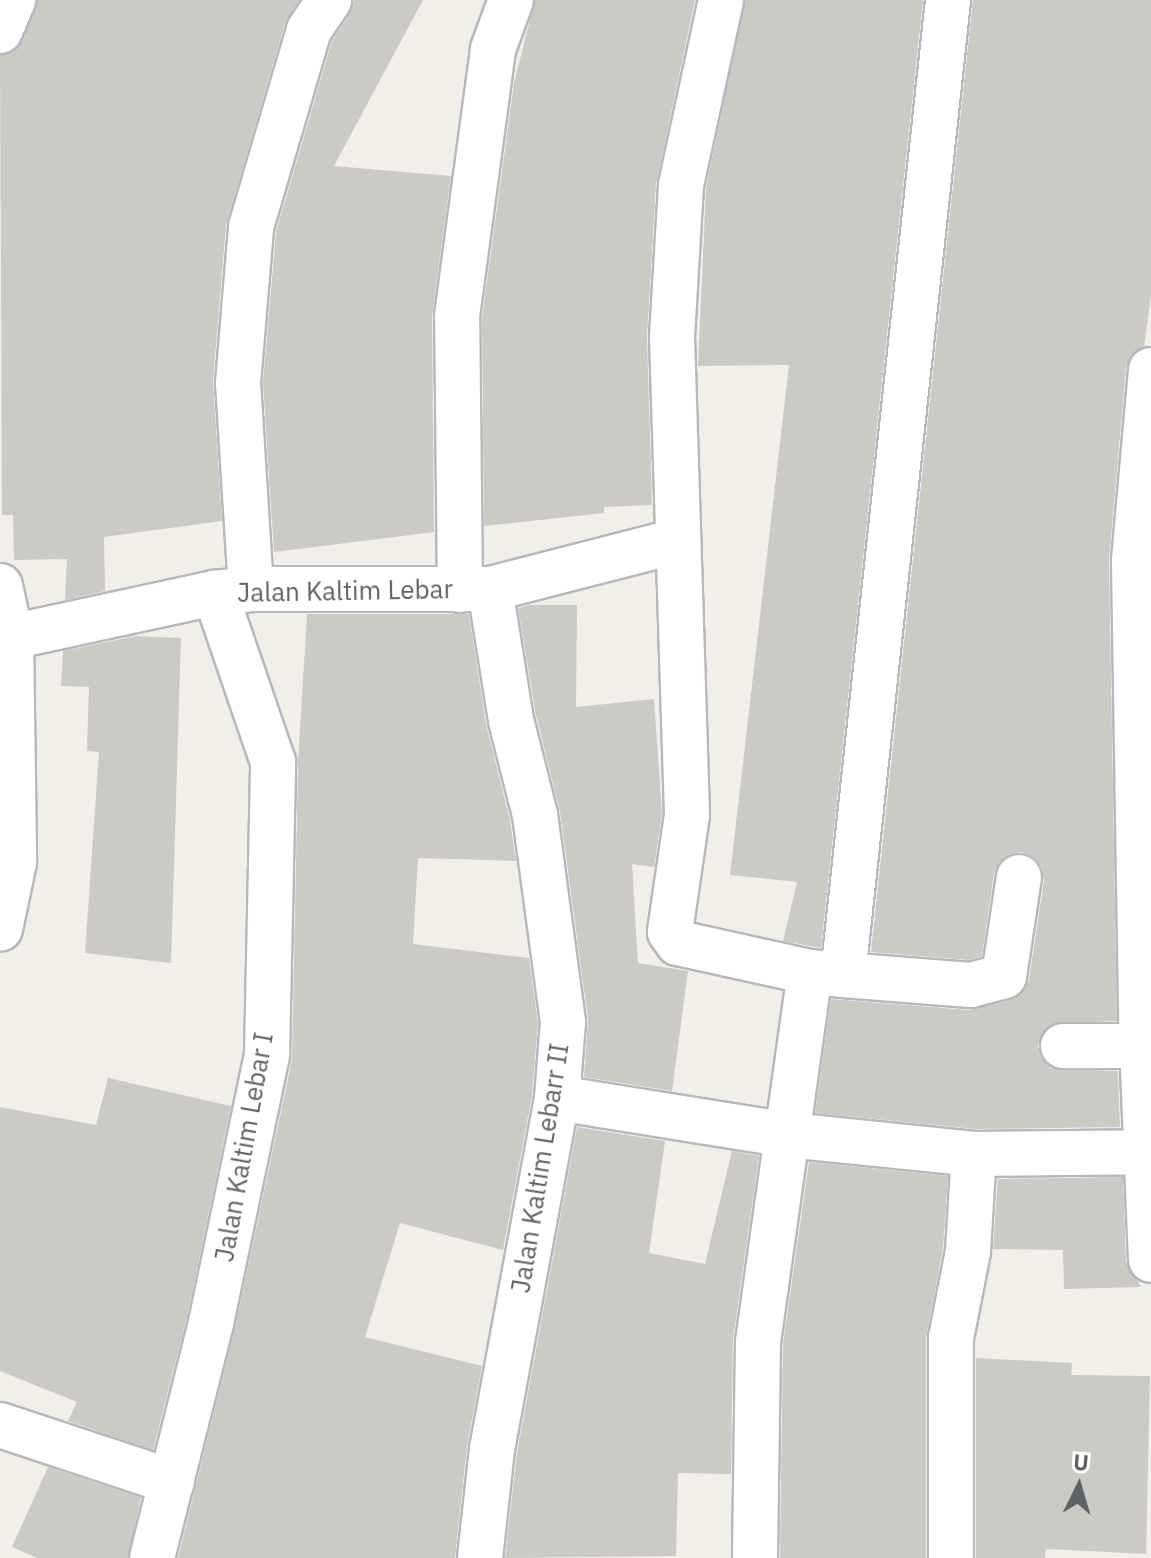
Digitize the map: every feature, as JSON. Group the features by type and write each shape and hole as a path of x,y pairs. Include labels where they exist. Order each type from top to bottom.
{"street":[{"path":"0,31 13,0"},
{"name":"Jalan Kaltim Lebar I","path":"152,1558 211,1323 267,1055 273,762 233,591 238,383 251,227 309,30 329,0"},
{"name":"Jalan Kaltim Lebarr II","path":"480,1558 492,1449 557,1098 563,1022 535,815 475,589 457,316 493,49 511,0"},
{"path":"721,0 681,185 672,337 687,815 670,932 678,943 827,973 971,985 1004,976 1019,877"},
{"path":"755,1558 758,1342 788,1135 827,973 948,0"},
{"path":"1151,370 1134,560 1151,1260"},
{"name":"Jalan Kaltim Lebar","path":"11,637 233,591 475,589 677,541"},
{"path":"0,586 11,637 14,862 0,929"},
{"path":"1063,1046 1146,1046"},
{"path":"557,1098 788,1135 974,1154 1148,1152"},
{"path":"951,1558 951,1338 968,1251 974,1154"},
{"path":"0,1425 172,1482"}],"building":[{"path":"37,0 299,0 285,23 226,225 213,381 222,521 104,537 105,591 65,600 67,559 14,560 13,515 2,515 0,55 14,51 23,41"},
{"path":"354,0 423,0 334,166 451,176 432,316 434,532 274,552 263,383 276,232 332,41 350,14"},
{"path":"535,0 695,0 656,184 647,336 652,505 604,507 604,513 484,526 482,318 514,83"},
{"path":"745,0 923,0 821,948 783,941 797,882 730,875 789,365 698,366 706,188"},
{"path":"973,0 1151,0 1151,295 1144,347 1131,355 1126,368 1109,560 1117,1021 1051,1024 1042,1033 1038,1045 1041,1058 1051,1068 1118,1071 1120,1127 975,1129 815,1113 831,999 969,1010 1011,1000 1023,992 1029,980 1044,881 1042,867 1034,857 1022,852 1009,854 1000,861 994,873 982,956 969,960 871,952"},
{"path":"529,605 577,605 576,707 654,699 662,814 654,867 632,864 638,963 688,971 672,1091 584,1077 588,1019 560,812 536,715 518,608"},
{"path":"307,614 469,614 486,724 510,820 516,861 418,858 413,944 529,958 538,1023 532,1095 503,1250 400,1223 365,1337 482,1366 467,1446 455,1558 178,1558 235,1328 292,1060 298,762"},
{"path":"136,636 181,638 171,963 85,953 99,752 87,751 89,687 61,686 63,651"},
{"path":"108,1078 231,1106 187,1317 153,1450 68,1421 77,1402 0,1371 0,1107 96,1125"},
{"path":"577,1127 665,1141 649,1253 705,1264 732,1151 759,1156 733,1339 731,1474 678,1473 676,1556 505,1558 517,1453"},
{"path":"809,1162 948,1176 943,1248 926,1338 926,1558 780,1558 783,1344"},
{"path":"1123,1177 1126,1261 1141,1287 1064,1289 1063,1250 993,1249 998,1179"},
{"path":"976,1358 1072,1363 1071,1375 1150,1376 1146,1554 1046,1549 1045,1558 976,1558"},
{"path":"48,1467 141,1498 128,1558 37,1558 12,1547"}]}
